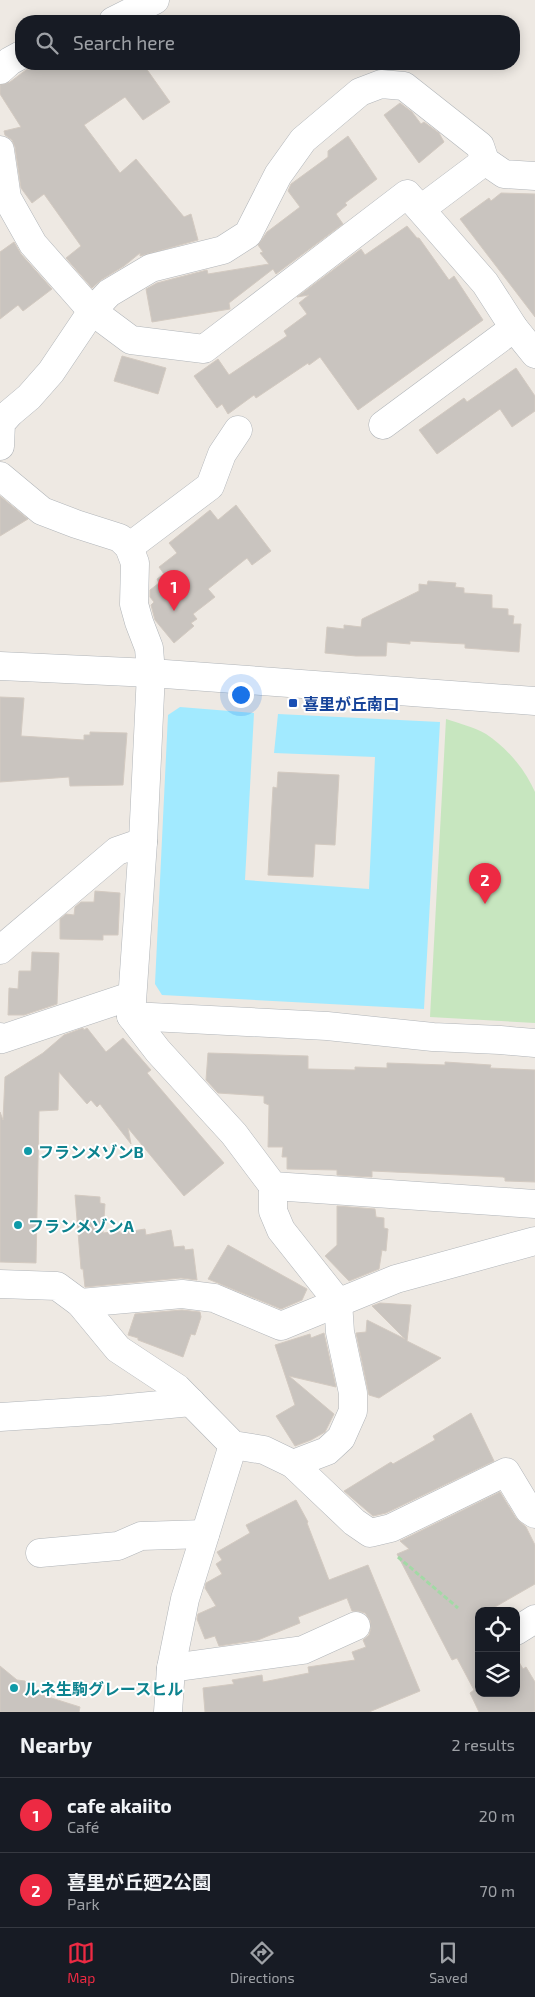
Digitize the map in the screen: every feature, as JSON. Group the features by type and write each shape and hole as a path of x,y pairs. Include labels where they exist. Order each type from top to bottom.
{"street":[{"path":"125,15 155,0"},
{"path":"0,70 15,58"},
{"path":"0,446 1,423 10,412 29,397 51,372 92,311 109,293 151,268 223,250 248,234 278,175 303,140 360,92 381,84 404,86 480,146 485,161 504,174 535,176"},
{"path":"0,150 6,198 33,244 92,311 131,340 204,349 408,194 486,283 514,328 535,354"},
{"path":"421,209 485,161"},
{"path":"383,425 514,328"},
{"path":"129,547 210,486 222,454 238,430"},
{"path":"0,476 42,510 76,524 120,538 129,547 134,563 136,582 134,604 149,648 151,673 131,1006 158,1051 234,1134 273,1186 273,1211 281,1230 338,1302 340,1332 353,1392 353,1411 341,1438 327,1451 293,1464"},
{"path":"0,666 151,673 535,701"},
{"path":"0,950 117,851 142,842"},
{"path":"0,1036 2,1039 131,1006 433,1037 535,1043"},
{"path":"273,1186 535,1204"},
{"path":"80,1303 182,1294 214,1298 281,1326 396,1279 535,1241"},
{"path":"0,1284 57,1286 80,1303 118,1349 177,1388 233,1446 264,1450 293,1464 354,1522 370,1533 391,1528 506,1472 529,1510 535,1514"},
{"path":"0,1417 191,1402"},
{"path":"168,1712 171,1668 185,1599 233,1446"},
{"path":"40,1553 118,1546 142,1536 205,1534"},
{"path":"520,1628 535,1619"},
{"path":"171,1668 303,1650 356,1626"}],"path":[{"path":"370,1533 458,1608"}],"green space":[{"path":"446,719 476,729 494,740 521,767 535,792 535,1023 430,1017"}],"water":[{"path":"180,707 254,713 245,880 369,889 375,757 274,753 278,714 440,722 424,1009 162,995 155,984 168,715"}],"building":[{"path":"26,70 147,70 170,102 143,120 125,97 84,125 120,173 136,159 184,217 191,214 198,240 140,256 140,253 92,288 66,258 81,246 44,194 32,203 21,188 15,147 4,131 21,127 0,94 0,85 10,82"},
{"path":"400,103 412,112 421,124 424,122 439,133 444,142 419,163 384,115"},
{"path":"348,136 377,179 345,203 347,205 336,214 343,224 276,274 273,269 229,303 230,309 152,322 146,289 157,283 207,270 208,274 269,264 260,253 263,252 258,245 267,232 300,207 288,191 291,184 328,157 328,151"},
{"path":"501,193 535,194 535,317 460,219 489,198 491,201"},
{"path":"407,226 419,238 449,280 454,276 483,320 358,410 320,357 256,398 254,395 228,414 222,404 217,408 194,376 218,359 229,375 287,336 284,331 307,314 299,303 309,295 297,297 361,249 365,255"},
{"path":"14,242 21,254 52,289 23,311 18,305 0,319 0,252"},
{"path":"122,356 166,368 158,394 114,381"},
{"path":"516,368 535,396 535,411 512,427 500,409 437,454 419,430 464,398 467,402"},
{"path":"0,496 28,519 0,536"},
{"path":"236,505 271,551 252,565 247,558 208,589 215,597 193,614 197,619 191,623 194,626 174,643 155,620 151,605 154,602 150,597 150,590 159,583 157,579 164,574 159,567 177,553 169,543 210,510 218,520"},
{"path":"428,581 456,583 455,587 464,588 464,593 492,595 492,608 508,609 508,615 514,616 513,624 521,624 519,652 465,648 465,644 410,641 410,644 387,642 386,656 325,653 327,627 344,629 344,625 361,627 362,619 419,591 419,584 427,585"},
{"path":"0,697 24,698 21,736 84,740 84,735 90,735 90,732 127,733 123,785 70,786 69,777 0,782"},
{"path":"278,772 339,775 335,845 315,844 313,877 268,875 273,787 277,788"},
{"path":"95,891 120,893 118,935 103,935 103,940 60,939 60,919 66,914 74,915 75,907 81,902 94,902"},
{"path":"32,952 59,953 57,1004 24,1015 8,1015 9,988 18,989 19,971 31,971"},
{"path":"83,1028 84,1030 87,1028 106,1052 123,1038 151,1070 147,1073 224,1163 184,1196 128,1128 131,1144 100,1104 97,1107 91,1100 87,1104 59,1072 58,1110 39,1111 36,1263 0,1262 0,1112 3,1120 5,1077 43,1053 64,1035"},
{"path":"208,1053 308,1056 308,1069 355,1070 355,1067 387,1068 387,1063 445,1065 445,1062 491,1065 490,1068 535,1070 535,1182 505,1181 503,1177 372,1171 372,1177 337,1175 337,1170 287,1169 287,1157 282,1157 283,1147 268,1147 269,1105 264,1103 264,1096 218,1093 206,1080"},
{"path":"75,1195 100,1197 100,1203 105,1204 103,1233 120,1231 120,1233 145,1229 146,1235 171,1230 174,1247 184,1246 185,1250 193,1249 197,1280 181,1278 85,1287 83,1269 81,1269"},
{"path":"337,1206 375,1209 376,1217 384,1218 384,1228 388,1229 386,1251 382,1250 379,1269 349,1281 325,1256 337,1245"},
{"path":"228,1245 307,1289 302,1300 281,1309 208,1279"},
{"path":"380,1303 411,1305 407,1341 441,1358 379,1398 369,1395 356,1333 366,1332 367,1320 405,1339 372,1306"},
{"path":"182,1310 200,1312 201,1317 195,1335 191,1334 183,1357 128,1335 135,1314"},
{"path":"324,1333 336,1387 289,1376 334,1414 325,1432 295,1446 276,1416 295,1405 275,1345 310,1334 311,1338"},
{"path":"471,1413 494,1461 386,1513 373,1516 344,1491 391,1462 393,1464 435,1440 433,1436"},
{"path":"500,1492 516,1518 526,1527 535,1545 535,1584 495,1607 475,1607 475,1697 520,1697 520,1664 523,1669 526,1667 535,1682 535,1712 479,1712 470,1693 474,1690 457,1658 452,1660 397,1554 409,1549 400,1541"},
{"path":"296,1500 308,1522 329,1580 368,1565 420,1691 369,1712 205,1712 203,1688 234,1684 232,1680 262,1675 263,1682 309,1673 308,1667 355,1660 352,1652 366,1647 363,1640 369,1635 371,1628 370,1620 365,1613 352,1611 347,1598 298,1617 300,1623 258,1640 219,1646 215,1636 205,1639 197,1619 198,1614 216,1606 205,1588 206,1583 222,1574 216,1564 222,1560 217,1552 250,1533 246,1525"},
{"name":"ルネ生駒グレースヒル","path":"0,1666 17,1680 25,1681 29,1691 80,1707 79,1712 0,1712"}],"place":[{"name":"cafe akaiito","path":"174,611"},
{"name":"喜里が丘南口","path":"293,703"},
{"name":"喜里が丘廼2公園","path":"485,904"},
{"name":"フランメゾンB","path":"28,1151"},
{"name":"フランメゾンA","path":"18,1225"},
{"name":"ルネ生駒グレースヒル","path":"14,1688"}]}
